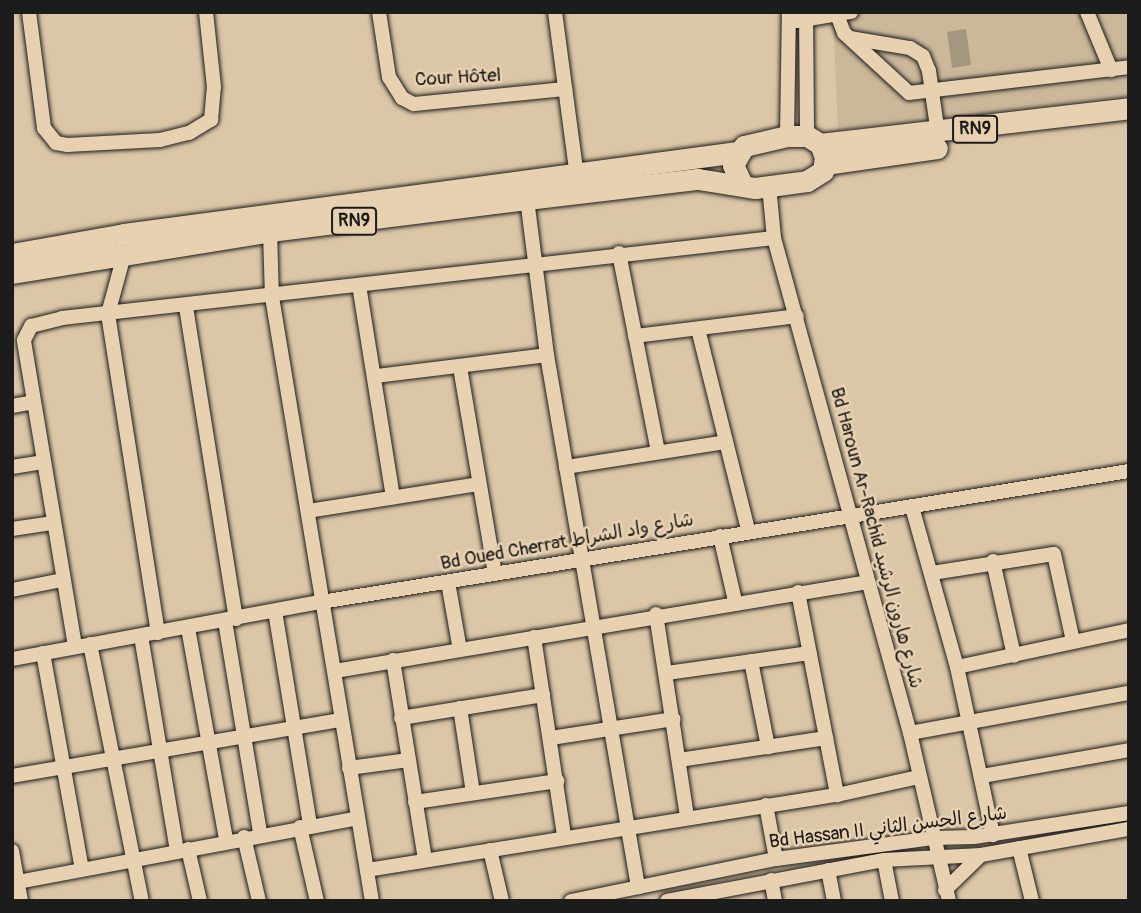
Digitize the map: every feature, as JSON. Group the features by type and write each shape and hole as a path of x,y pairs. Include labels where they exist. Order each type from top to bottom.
{"highway":[{"name":"RN9","path":"810,145 938,134 1129,108"},
{"name":"RN9","path":"12,254 124,234 577,177 737,152 750,143 810,145 1129,122"},
{"name":"RN9","path":"12,273 270,231 527,199 698,179 769,186 813,179 810,145"},
{"path":"737,152 734,172 742,184"}],"street":[{"path":"29,12 44,128 56,143 67,145 160,140 189,133 211,120 214,87 206,12"},
{"name":"Cour Hôtel","path":"379,12 389,77 402,97 414,104 565,89"},
{"path":"555,12 577,177"},
{"path":"1087,12 1111,70"},
{"path":"810,145 789,43 789,17 841,14 850,38 905,92 933,91 1129,67"},
{"path":"806,16 810,145"},
{"path":"850,38 917,51 927,63 938,134"},
{"path":"789,43 807,43"},
{"name":"Bd Haroun Ar-Rachid شارع هارون الرشيد","path":"769,186 774,238 797,316 848,516 910,733 947,895"},
{"path":"527,199 547,355 625,827 638,887"},
{"path":"270,231 272,297 372,901"},
{"path":"75,646 52,523 24,340 31,326 42,321 272,297 619,253 774,238"},
{"path":"619,253 658,451"},
{"path":"124,255 108,314 158,633"},
{"path":"359,285 376,376 393,497"},
{"path":"186,307 260,833"},
{"path":"635,336 797,316"},
{"path":"698,329 748,530"},
{"path":"376,376 547,355"},
{"path":"460,367 495,573"},
{"path":"12,406 34,402"},
{"path":"566,467 726,442"},
{"path":"12,467 43,462"},
{"name":"Bd Oued Cherrat شارع واد الشراط","path":"12,659 321,602 581,561 748,530 912,507 1129,471"},
{"path":"308,511 479,484"},
{"path":"912,507 957,667 993,835"},
{"path":"12,529 52,523"},
{"path":"720,536 735,601"},
{"path":"932,573 993,561 1054,554 1073,641"},
{"path":"993,561 1014,656"},
{"path":"12,590 62,580"},
{"path":"448,582 460,650"},
{"path":"335,671 656,614 868,582"},
{"path":"798,592 837,794"},
{"path":"275,611 317,901"},
{"path":"656,614 687,816"},
{"path":"188,628 226,839"},
{"path":"957,667 1129,630"},
{"path":"141,636 157,748 182,850 200,901"},
{"path":"534,637 564,836"},
{"path":"90,644 142,901"},
{"path":"43,653 82,869"},
{"path":"667,673 810,653"},
{"path":"393,660 425,859"},
{"path":"751,661 768,747"},
{"path":"910,733 1129,693"},
{"path":"401,718 543,695"},
{"path":"460,708 473,793"},
{"path":"551,738 674,719"},
{"path":"12,776 157,748 341,720"},
{"path":"679,760 826,738"},
{"path":"982,776 1129,750"},
{"path":"349,768 408,760"},
{"path":"367,870 687,816 837,794 919,777"},
{"path":"415,802 556,781"},
{"path":"766,805 776,859"},
{"name":"Bd Hassan II شارع الحسن الثاني","path":"571,901 601,898 638,887 776,859 933,838 993,835 1129,813"},
{"path":"15,882 226,839 358,818"},
{"name":"Bd Hassan II شارع الحسن الثاني","path":"667,901 718,896 771,880 884,860 936,854 981,855 1129,828"},
{"path":"244,837 259,901"},
{"path":"1019,848 1032,901"},
{"path":"490,850 502,901"},
{"path":"12,851 15,882 21,901"},
{"path":"947,895 981,855"},
{"path":"884,860 892,901"},
{"path":"828,870 834,901"},
{"path":"771,880 775,901"}],"shaded area":[{"path":"833,12 1129,12 1129,96 838,130"}],"building":[{"path":"966,29 971,65 952,68 947,32"}]}
